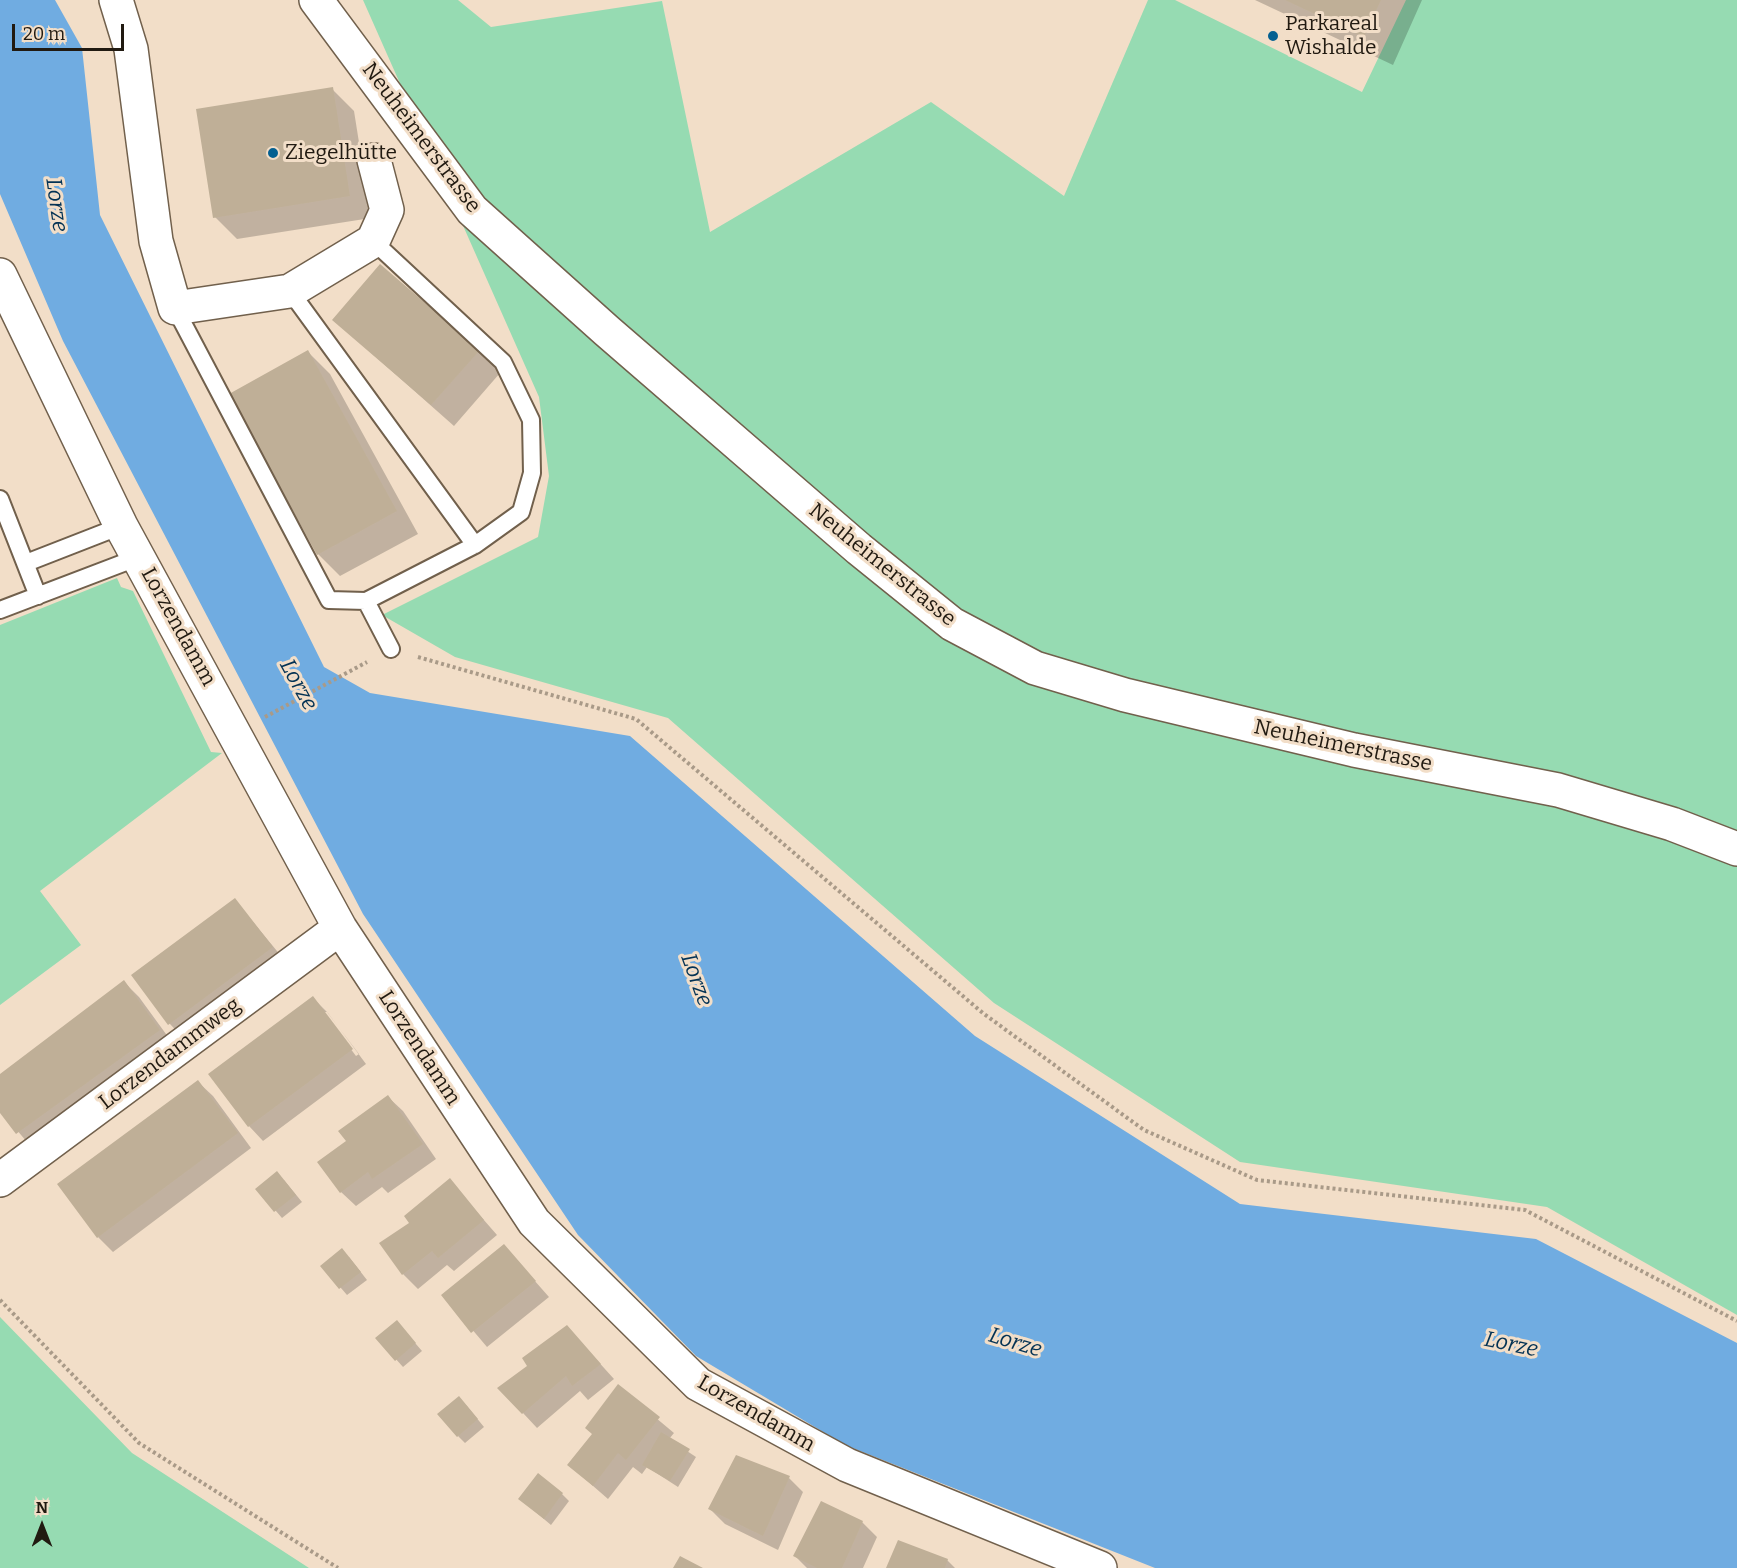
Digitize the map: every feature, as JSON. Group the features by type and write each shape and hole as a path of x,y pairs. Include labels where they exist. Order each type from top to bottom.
{"street":[{"path":"116,0 131,49 156,241 175,308 290,291 373,241 387,210 374,160"},
{"name":"Neuheimerstrasse","path":"316,0 472,210 607,331 859,549 952,624 1035,668 1125,695 1354,750 1558,790 1672,824 1737,849"},
{"name":"Lorzendamm","path":"0,275 121,525 340,928 534,1222 698,1384 847,1465 1100,1568"},
{"name":"Lorzendammweg","path":"0,1180 340,928"}],"lane":[{"path":"175,308 329,600 366,601 475,545 521,512 532,473 531,420 503,362 373,241"},
{"path":"290,291 475,545"},
{"path":"0,499 38,596"},
{"path":"26,563 121,525"},
{"path":"0,610 139,557"},
{"path":"366,601 392,649"}],"path":[{"path":"235,733 392,649 636,719 984,1014 1144,1130 1257,1180 1526,1210 1737,1321"},
{"path":"0,1300 139,1443 338,1568"}],"green space":[{"path":"363,0 458,0 491,27 662,1 710,232 931,102 1064,196 1148,0 1175,0 1362,92 1406,0 1737,0 1737,1315 1547,1207 1240,1162 994,1003 668,718 455,657 382,615 538,537 549,476 539,397"},
{"path":"117,578 121,587 133,591 211,752 222,753 40,891 81,945 0,1005 0,625"},
{"path":"0,1317 132,1453 309,1568 0,1568"}],"water":[{"name":"Lorze","path":"0,0 55,0 82,48 100,215 324,667 370,693 630,736 975,1036 1240,1204 1536,1239 1737,1343 1737,1568 1155,1568 845,1445 696,1356 578,1235 363,914 63,341 0,194"}],"building":[{"path":"1285,0 1381,0 1364,37"},
{"name":"Ziegelhütte","path":"333,87 350,196 213,218 196,109"},
{"path":"380,264 480,350 431,405 332,320"},
{"path":"308,350 397,511 317,555 229,394"},
{"path":"235,898 273,947 168,1025 131,975"},
{"path":"124,980 160,1030 16,1134 0,1113 0,1074"},
{"path":"313,996 353,1049 248,1127 208,1074"},
{"path":"198,1080 238,1133 97,1238 57,1184"},
{"path":"388,1095 423,1144 372,1179 368,1172 340,1193 317,1162 346,1141 338,1131"},
{"path":"277,1171 296,1195 274,1212 255,1189"},
{"path":"450,1178 484,1220 438,1258 432,1251 402,1275 379,1243 409,1223 404,1216"},
{"path":"504,1244 536,1281 471,1333 441,1295"},
{"path":"342,1248 361,1272 339,1289 320,1266"},
{"path":"397,1320 416,1343 395,1361 375,1338"},
{"path":"567,1325 601,1364 572,1386 566,1376 522,1414 497,1388 527,1366 522,1358"},
{"path":"618,1384 660,1417 626,1460 618,1453 593,1486 567,1465 592,1434 585,1428"},
{"path":"459,1396 478,1419 457,1437 437,1414"},
{"path":"661,1432 690,1449 670,1481 642,1465"},
{"path":"736,1455 790,1476 763,1536 708,1509"},
{"path":"538,1473 563,1493 544,1519 518,1499"},
{"path":"821,1501 863,1521 842,1568 817,1568 793,1556"},
{"path":"898,1540 948,1559 945,1568 886,1568"},
{"path":"680,1556 703,1568 673,1568"}],"place":[{"name":"Parkareal Wishalde","path":"1273,36"},
{"name":"Ziegelhütte","path":"273,153"}]}
